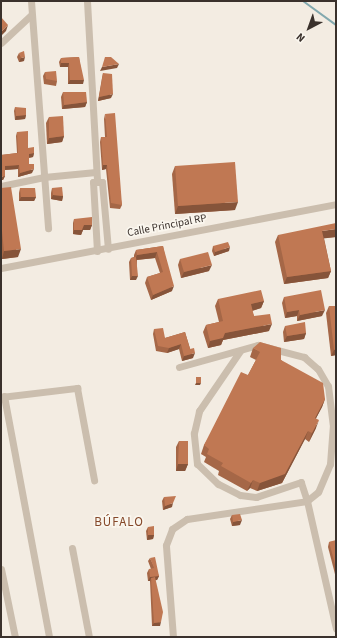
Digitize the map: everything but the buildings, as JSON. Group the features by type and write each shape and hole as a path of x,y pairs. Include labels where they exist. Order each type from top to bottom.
{"street":[{"path":"31,1 48,228"},
{"path":"87,1 96,172 108,249"},
{"path":"1,43 31,15"},
{"path":"1,186 44,177 96,172"},
{"path":"97,251 98,182"},
{"name":"Calle Principal RP","path":"1,268 108,249 336,204"},
{"path":"173,637 166,545 172,529 187,519 308,501 318,492 330,464 333,424 328,386 318,369 304,357 258,345 179,367"},
{"path":"240,351 199,411 194,433 197,464 218,484 240,495 256,497 301,482 308,501 336,629"},
{"path":"49,637 3,396 77,388 94,480"},
{"path":"72,548 89,637"},
{"path":"1,569 15,637"}],"waterway":[{"path":"303,1 336,25"}],"district":[{"name":"BÚFALO","path":"119,522"}]}
